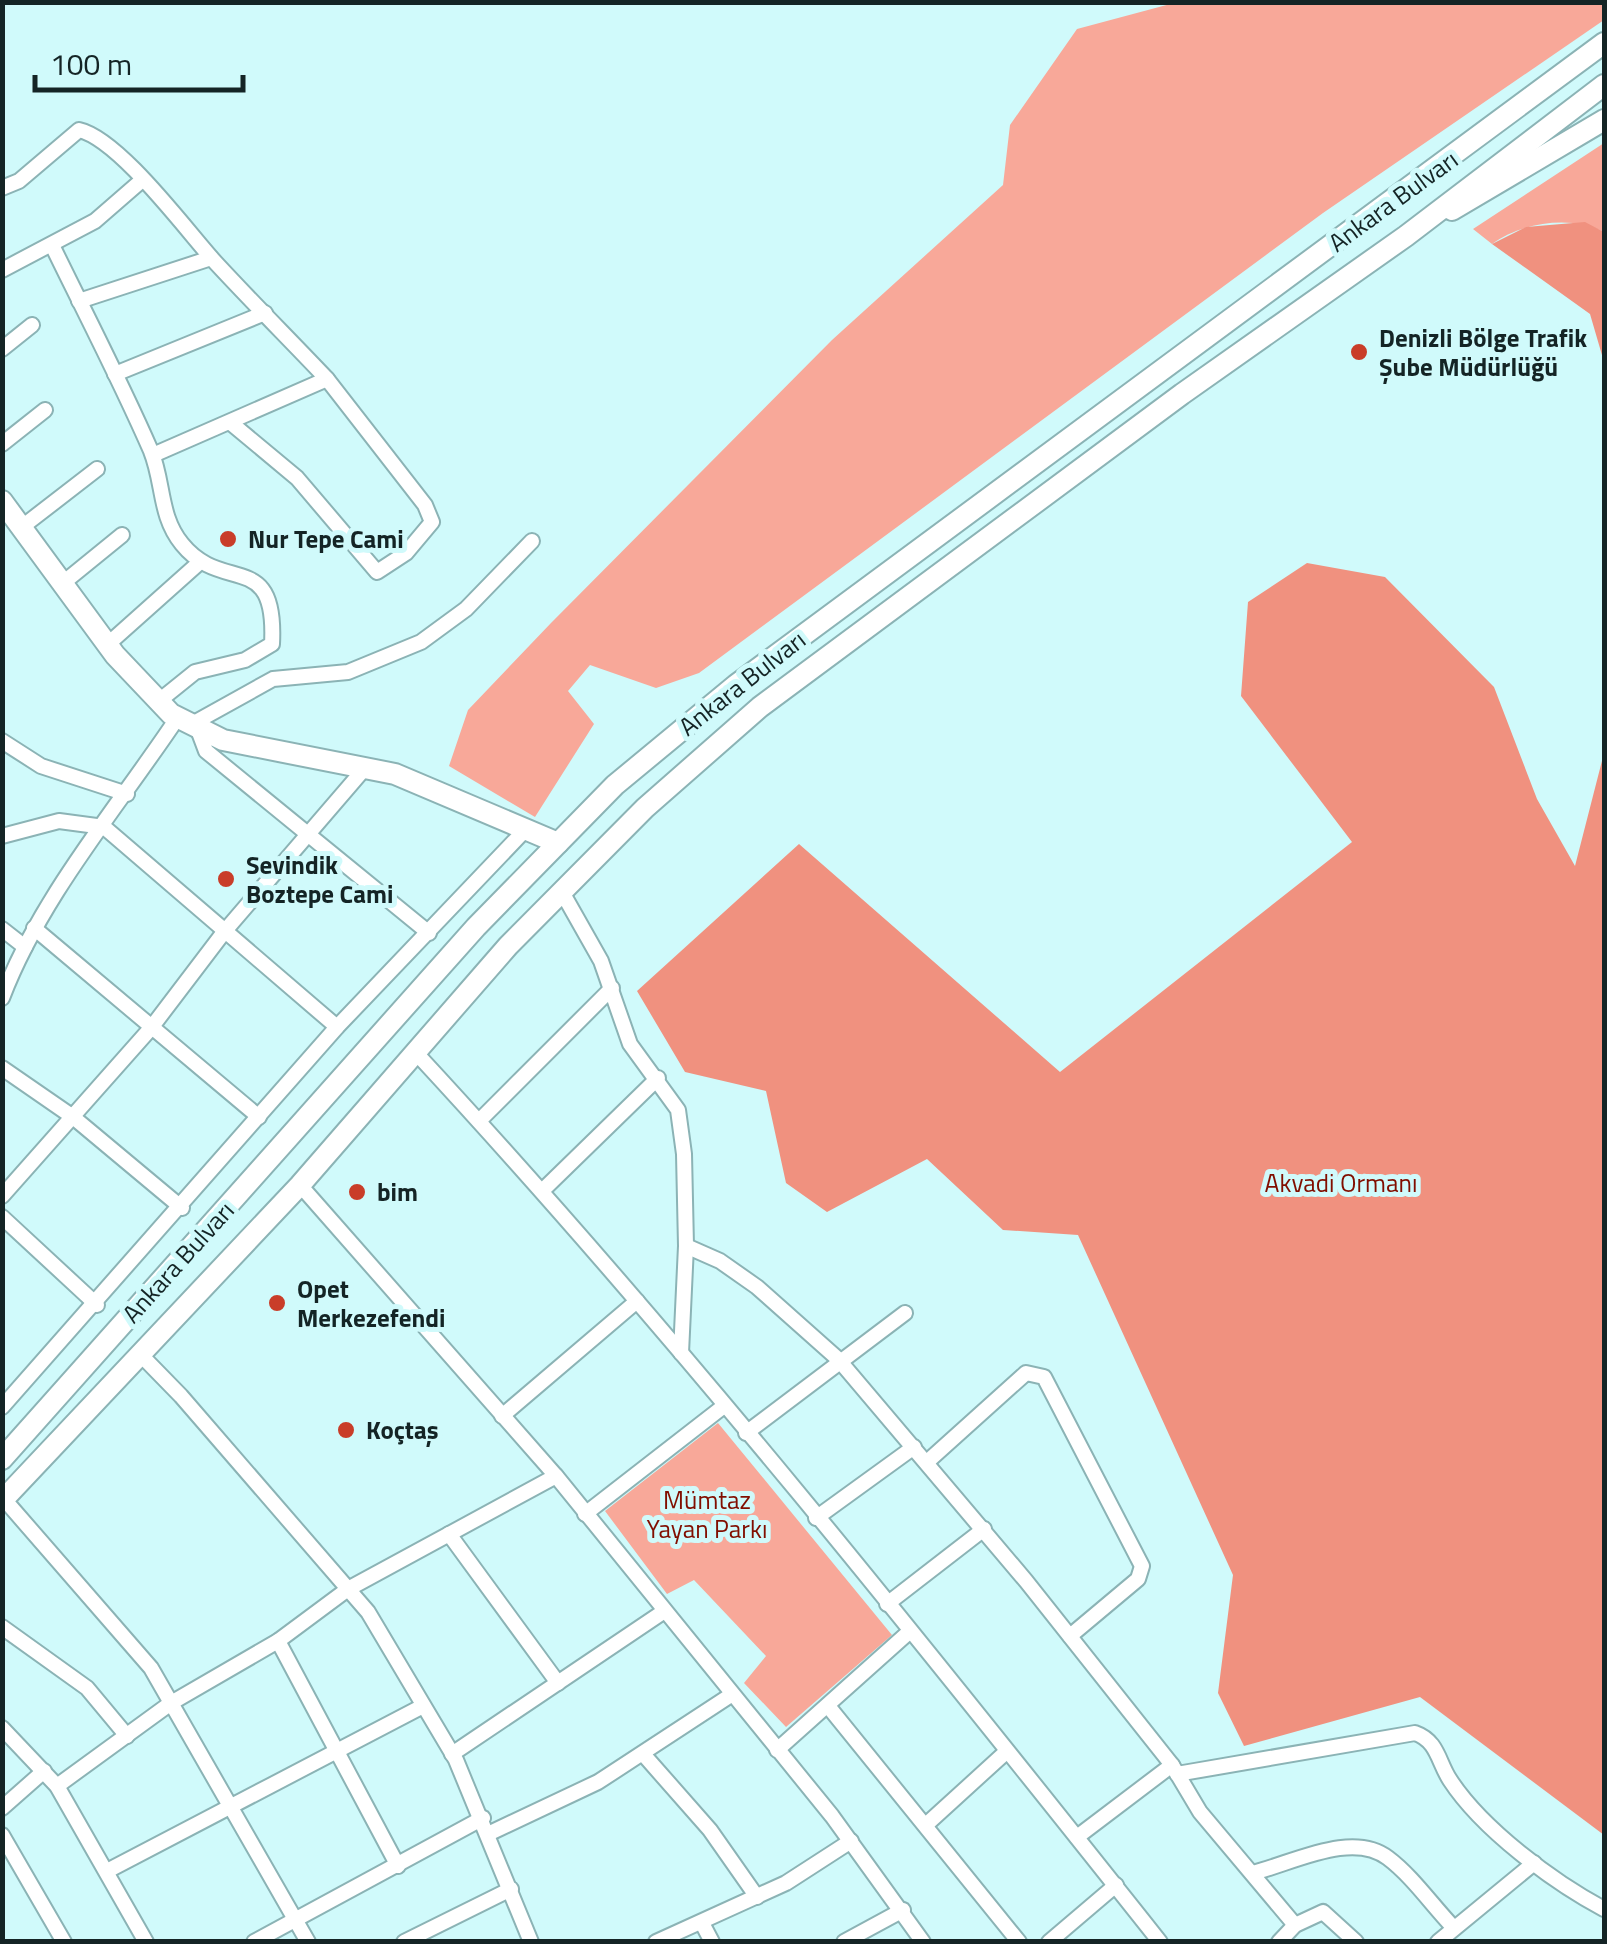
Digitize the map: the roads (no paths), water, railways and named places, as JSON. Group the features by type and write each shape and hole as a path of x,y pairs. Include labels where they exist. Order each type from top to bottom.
{"main road":[{"name":"Ankara Bulvarı","path":"2,1459 476,927 615,785 736,685 1604,43"},
{"name":"Ankara Bulvarı","path":"3,1500 300,1185 508,946 644,808 760,707 1182,394 1406,236 1604,85"},
{"path":"1406,236 1604,120"},
{"path":"2,501 107,645 159,701 189,723 222,740 365,768 448,793 558,843"}],"street":[{"path":"2,188 19,181 80,130 102,138 141,182 175,210 212,258 327,379 396,464 432,522 406,552 377,572 298,478 231,422"},
{"path":"2,270 95,221 141,182"},
{"path":"52,245 152,455 165,516 200,562 255,580 266,590 273,619 272,644 262,654 196,672 159,701"},
{"path":"79,301 212,258"},
{"path":"114,374 265,313"},
{"path":"2,349 32,325"},
{"path":"152,455 327,379"},
{"path":"2,444 45,410"},
{"path":"22,528 97,469"},
{"path":"63,583 122,535"},
{"path":"2,998 34,928 127,794 189,723 273,679 348,672 422,642 466,609 532,540"},
{"path":"107,645 200,562"},
{"path":"189,723 206,751 429,933"},
{"path":"2,741 40,766 127,794"},
{"path":"2,1196 150,1028 224,932 365,768"},
{"path":"2,836 59,821 104,827 337,1028"},
{"path":"2,1407 182,1208 337,1028 526,829"},
{"path":"562,892 612,988 630,1044 678,1110 684,1154 686,1246 681,1354"},
{"path":"2,928 25,947"},
{"path":"34,928 258,1117"},
{"path":"479,1121 612,988"},
{"path":"417,1054 544,1190 637,1301 1160,1942"},
{"path":"2,1068 73,1117 182,1208"},
{"path":"544,1190 658,1078"},
{"path":"300,1185 556,1476 851,1840 923,1942"},
{"path":"2,1217 97,1304"},
{"path":"686,1246 720,1261 757,1287 838,1359 984,1529 1174,1769 1200,1812 1296,1925"},
{"path":"502,1416 637,1301"},
{"path":"746,1433 838,1359 904,1313"},
{"path":"140,1354 368,1612 452,1754 490,1834 531,1942"},
{"path":"927,1462 1026,1373 1044,1377 1142,1566 1138,1579 1070,1636"},
{"path":"585,1514 724,1406"},
{"path":"816,1518 914,1447"},
{"path":"57,1786 171,1703 278,1640 348,1589 556,1476"},
{"path":"3,1500 141,1656 234,1806 308,1942"},
{"path":"887,1604 984,1529"},
{"path":"448,1534 558,1682"},
{"path":"452,1754 663,1612"},
{"path":"2,1627 87,1688 126,1736"},
{"path":"777,1750 909,1632"},
{"path":"278,1640 398,1866"},
{"path":"490,1834 543,1811 644,1755 731,1695"},
{"path":"109,1870 337,1755 423,1706"},
{"path":"828,1706 928,1824 1020,1942"},
{"path":"2,1728 57,1786 109,1870 146,1942"},
{"path":"1078,1837 1174,1769 1414,1732 1434,1747 1450,1781 1534,1863 1604,1909"},
{"path":"928,1824 1006,1752"},
{"path":"644,1755 710,1830 758,1897"},
{"path":"2,1808 44,1771"},
{"path":"254,1942 483,1818"},
{"path":"2,1834 64,1942"},
{"path":"656,1942 758,1897 851,1840"},
{"path":"1252,1874 1329,1850 1365,1847 1390,1859 1454,1927"},
{"path":"1438,1942 1534,1863"},
{"path":"1049,1942 1116,1885"},
{"path":"404,1942 511,1889"},
{"path":"844,1942 903,1910"},
{"path":"1279,1942 1296,1925 1323,1912 1356,1942"},
{"path":"702,1923 712,1942"}],"place":[{"name":"Denizli Bölge Trafik Şube Müdürlüğü","path":"1359,352"},
{"name":"Nur Tepe Cami","path":"228,539"},
{"name":"Sevindik Boztepe Cami","path":"226,879"},
{"name":"bim","path":"357,1192"},
{"name":"Opet Merkezefendi","path":"277,1303"},
{"name":"Koçtaş","path":"346,1430"}],"park label":[{"name":"Akvadi Ormanı","path":"1341,1183"},
{"name":"Mümtaz Yayan Parkı","path":"707,1514"}]}
